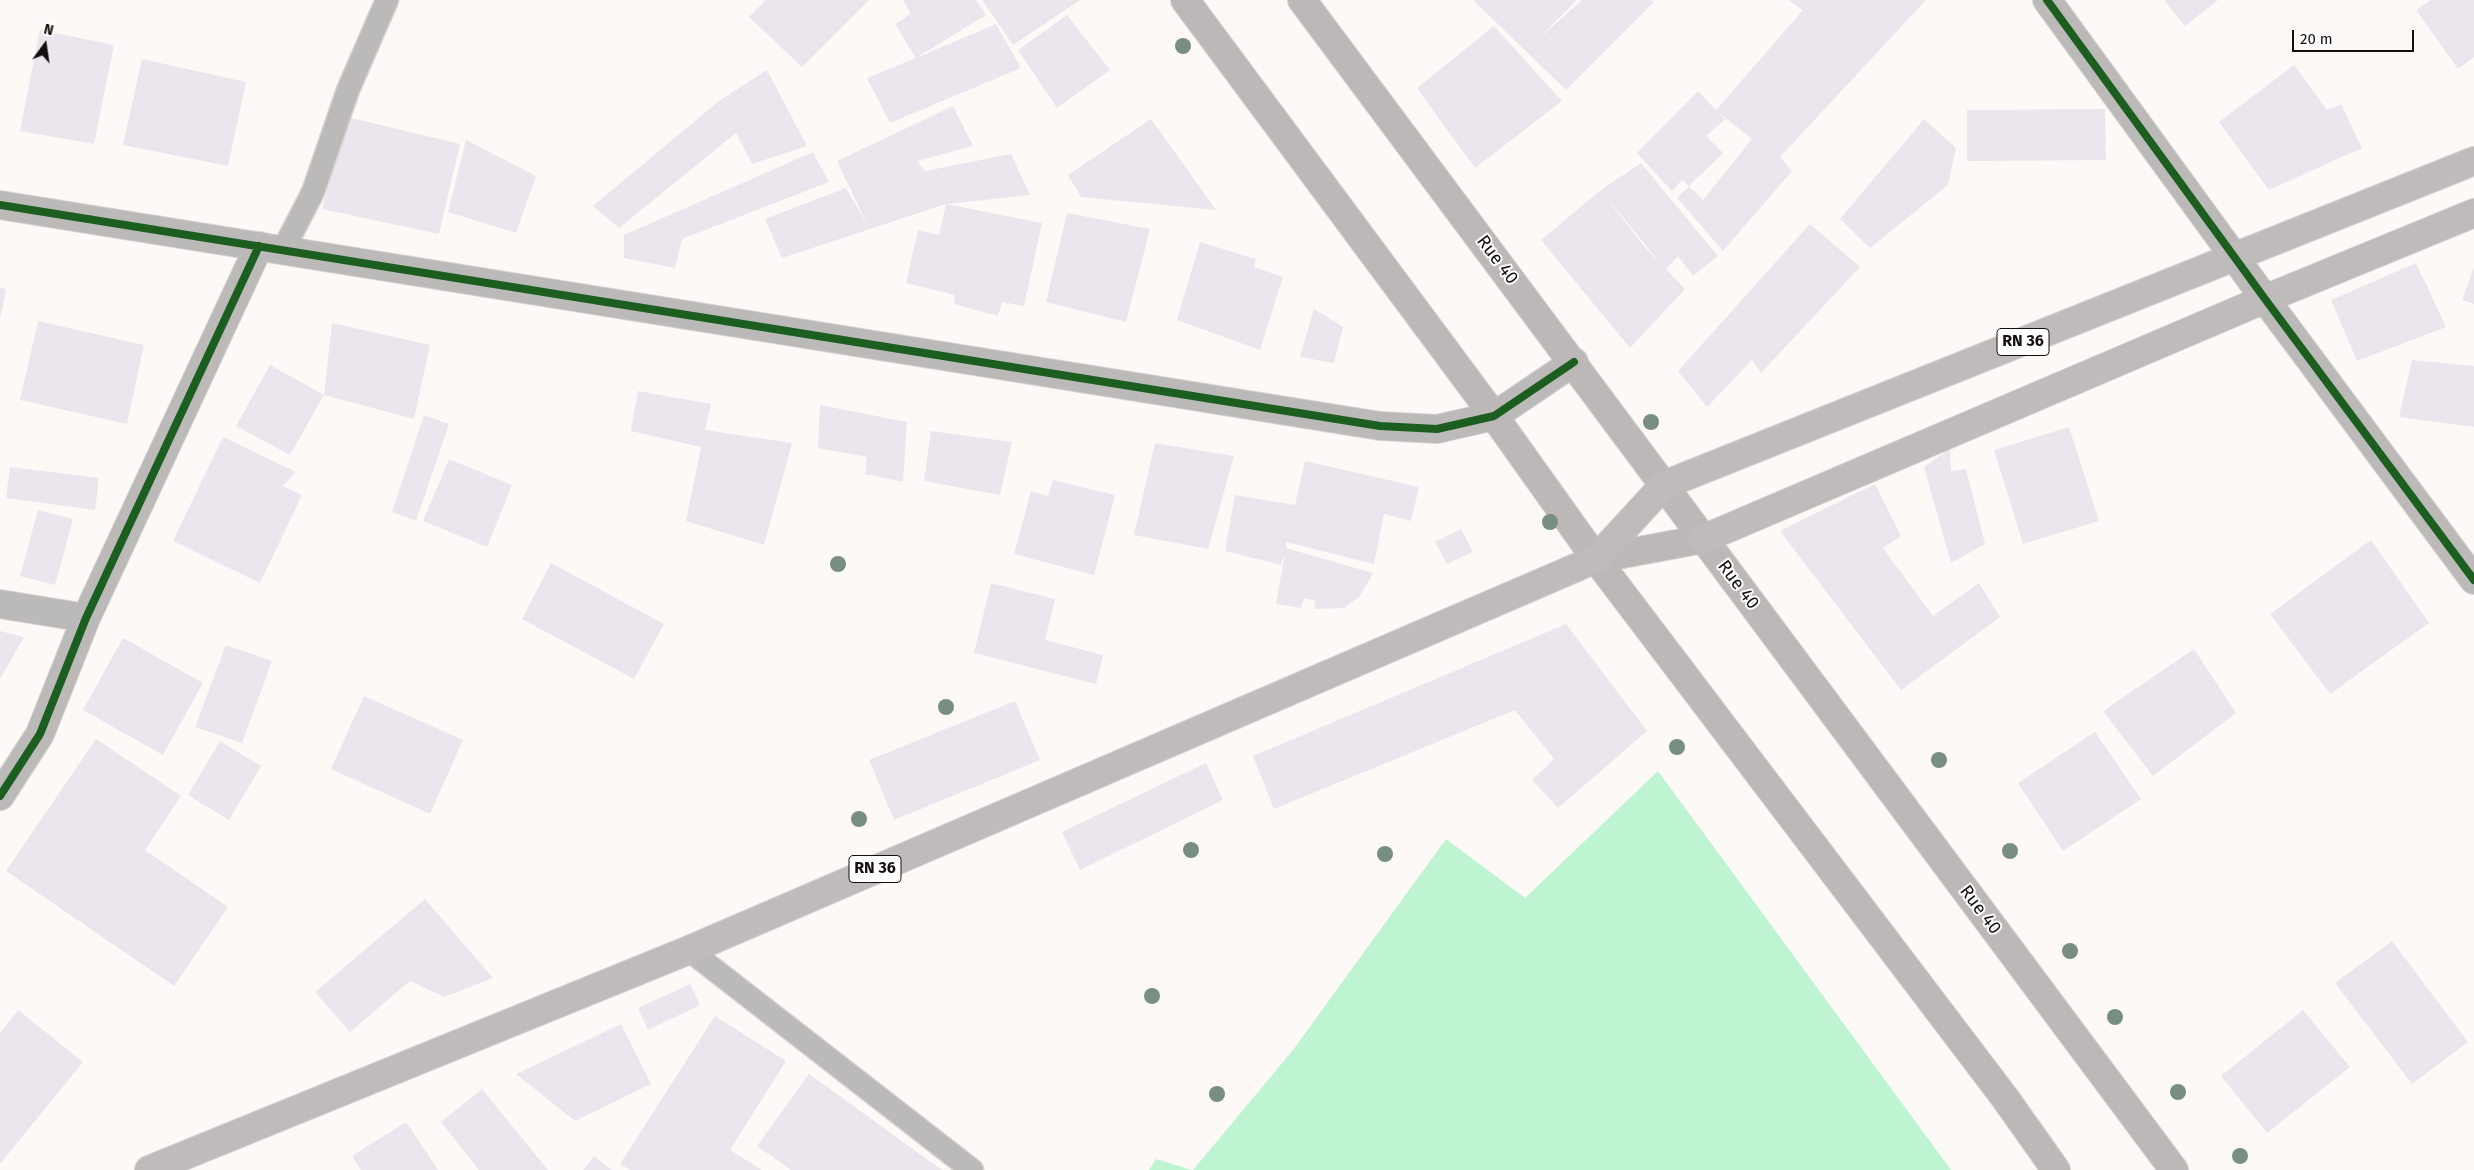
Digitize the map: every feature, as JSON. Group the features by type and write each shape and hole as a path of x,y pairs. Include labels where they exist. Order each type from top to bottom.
{"main road":[{"path":"1185,0 1494,416 1596,559 1999,1090 2056,1170"},
{"name":"Rue 40","path":"1302,0 1574,362 1703,539 2174,1170"},
{"name":"RN 36","path":"1596,559 1664,485 2474,161"},
{"name":"RN 36","path":"150,1170 688,950 1596,559 1703,539 2265,299 2474,213"}],"street":[{"path":"2046,0 2474,580"},
{"path":"0,205 1380,426 1437,429 1494,416 1574,362"},
{"path":"0,796 40,734 86,618 271,248"},
{"path":"0,604 86,618"}],"lane":[{"path":"271,248 313,192 348,90 387,0"},
{"path":"688,950 972,1170"}],"green space":[{"path":"1658,771 1951,1170 1193,1170 1293,1050 1446,839 1525,898"},
{"path":"1156,1159 1192,1170 1149,1170"}],"building":[{"path":"766,0 869,0 802,67 749,17"},
{"path":"903,0 976,0 986,15 916,58 895,24 911,14"},
{"path":"982,0 1080,0 1013,45"},
{"path":"1473,0 1577,0 1535,42 1582,0 1651,0 1654,2 1566,90"},
{"path":"1788,0 1926,0 1780,157 1792,171 1723,251 1677,198 1689,186 1682,180 1672,191 1637,153 1698,91 1716,110 1803,10","holes":["1717,111 1752,139 1703,200 1689,186 1723,153 1706,136 1725,119"]},
{"path":"2164,0 2218,0 2185,26"},
{"path":"2431,0 2474,0 2474,57 2458,69 2416,10"},
{"path":"1067,15 1110,70 1057,108 1018,50"},
{"path":"996,24 1021,68 890,123 867,78"},
{"path":"1494,26 1562,101 1475,168 1417,88"},
{"path":"40,30 114,45 94,144 20,131"},
{"path":"142,59 246,82 228,166 123,145"},
{"path":"2294,65 2327,110 2341,104 2362,148 2269,190 2219,122"},
{"path":"767,70 807,146 752,164 736,133 619,228 593,206 719,101"},
{"path":"953,106 973,146 917,161 925,171 1011,154 1030,195 946,204 782,258 765,219 846,188 868,226 837,161"},
{"path":"2105,109 2106,160 1967,161 1967,110"},
{"path":"347,117 460,144 439,234 322,209"},
{"path":"1151,119 1216,210 1081,197 1068,175"},
{"path":"1924,119 1956,148 1948,185 1870,248 1840,219"},
{"path":"466,140 536,176 516,233 448,212"},
{"path":"813,152 829,182 682,239 675,268 624,258 624,235"},
{"path":"1641,163 1718,256 1693,276 1678,256 1666,269 1685,289 1630,348 1541,240 1601,190","holes":["1612,204 1662,265 1643,245"]},
{"path":"946,204 1042,223 1024,306 1002,302 998,316 954,304 955,295 906,283 918,230 939,235"},
{"path":"1067,213 1150,229 1126,322 1046,302"},
{"path":"1810,224 1860,267 1761,373 1752,360 1707,407 1678,371"},
{"path":"1200,242 1256,259 1254,267 1283,277 1260,350 1177,320"},
{"path":"2416,263 2446,327 2357,361 2331,300"},
{"path":"2474,267 2474,304 2462,300"},
{"path":"0,288 6,289 1,316 0,315"},
{"path":"1314,309 1343,327 1334,363 1300,357"},
{"path":"38,321 144,345 127,424 20,400"},
{"path":"332,323 430,345 414,419 324,395"},
{"path":"2412,360 2474,366 2474,427 2399,417"},
{"path":"270,365 324,395 290,455 236,426"},
{"path":"638,391 711,404 705,430 792,443 764,545 686,521 701,447 631,431"},
{"path":"820,405 907,422 903,482 865,474 867,457 818,448"},
{"path":"424,415 449,424 416,521 392,512"},
{"path":"2069,427 2099,521 2023,544 1994,450"},
{"path":"931,431 1012,442 1000,495 924,481"},
{"path":"223,437 296,472 283,486 302,495 260,583 173,541"},
{"path":"1155,443 1234,456 1208,549 1134,535"},
{"path":"1950,449 1951,471 1966,469 1985,544 1951,563 1924,467"},
{"path":"449,459 512,485 487,547 423,521"},
{"path":"1305,461 1419,487 1411,521 1384,514 1374,564 1286,542 1286,548 1373,573 1360,596 1344,608 1314,609 1316,601 1304,598 1301,608 1276,604 1285,553 1281,565 1225,551 1235,495 1295,505"},
{"path":"10,467 99,478 95,510 6,498"},
{"path":"1053,480 1115,495 1094,575 1014,554 1031,491 1048,496"},
{"path":"1875,484 1901,536 1883,548 1933,616 1979,583 2000,617 1901,690 1780,531"},
{"path":"38,510 73,519 55,585 20,576"},
{"path":"1461,529 1473,552 1447,564 1435,542"},
{"path":"2371,540 2429,623 2330,694 2270,614"},
{"path":"551,563 664,624 634,679 522,619"},
{"path":"991,583 1055,599 1045,640 1103,655 1096,684 974,653"},
{"path":"1566,624 1647,731 1558,808 1532,780 1554,759 1515,710 1274,809 1253,756"},
{"path":"0,631 24,637 0,679"},
{"path":"123,638 203,683 163,755 83,710"},
{"path":"226,645 272,661 242,743 195,727"},
{"path":"2194,649 2236,713 2153,776 2103,711"},
{"path":"364,696 463,740 430,814 331,769"},
{"path":"1015,701 1040,760 894,820 869,760"},
{"path":"2095,732 2141,799 2063,851 2018,783"},
{"path":"96,739 181,796 145,850 228,907 174,986 6,871"},
{"path":"220,741 261,766 229,820 188,795"},
{"path":"1206,763 1223,800 1080,870 1062,832"},
{"path":"425,899 493,978 444,997 410,981 350,1032 315,992"},
{"path":"2392,941 2468,1042 2412,1084 2335,983"},
{"path":"690,984 700,1005 648,1030 638,1008"},
{"path":"18,1010 83,1062 0,1164 0,1033"},
{"path":"2303,1010 2350,1067 2267,1133 2221,1076"},
{"path":"715,1016 786,1061 730,1150 762,1170 630,1170 620,1164"},
{"path":"621,1024 651,1084 575,1121 516,1074"},
{"path":"809,1074 942,1170 791,1170 757,1146"},
{"path":"482,1089 548,1170 479,1170 441,1122"},
{"path":"406,1122 438,1170 361,1170 352,1156"},
{"path":"594,1156 612,1170 583,1170"}],"cycle path":[{"path":"2047,0 2265,299 2474,580"},
{"path":"0,205 1380,426 1437,429 1494,416 1574,362"},
{"path":"0,796 40,734 86,618 259,246"}]}
